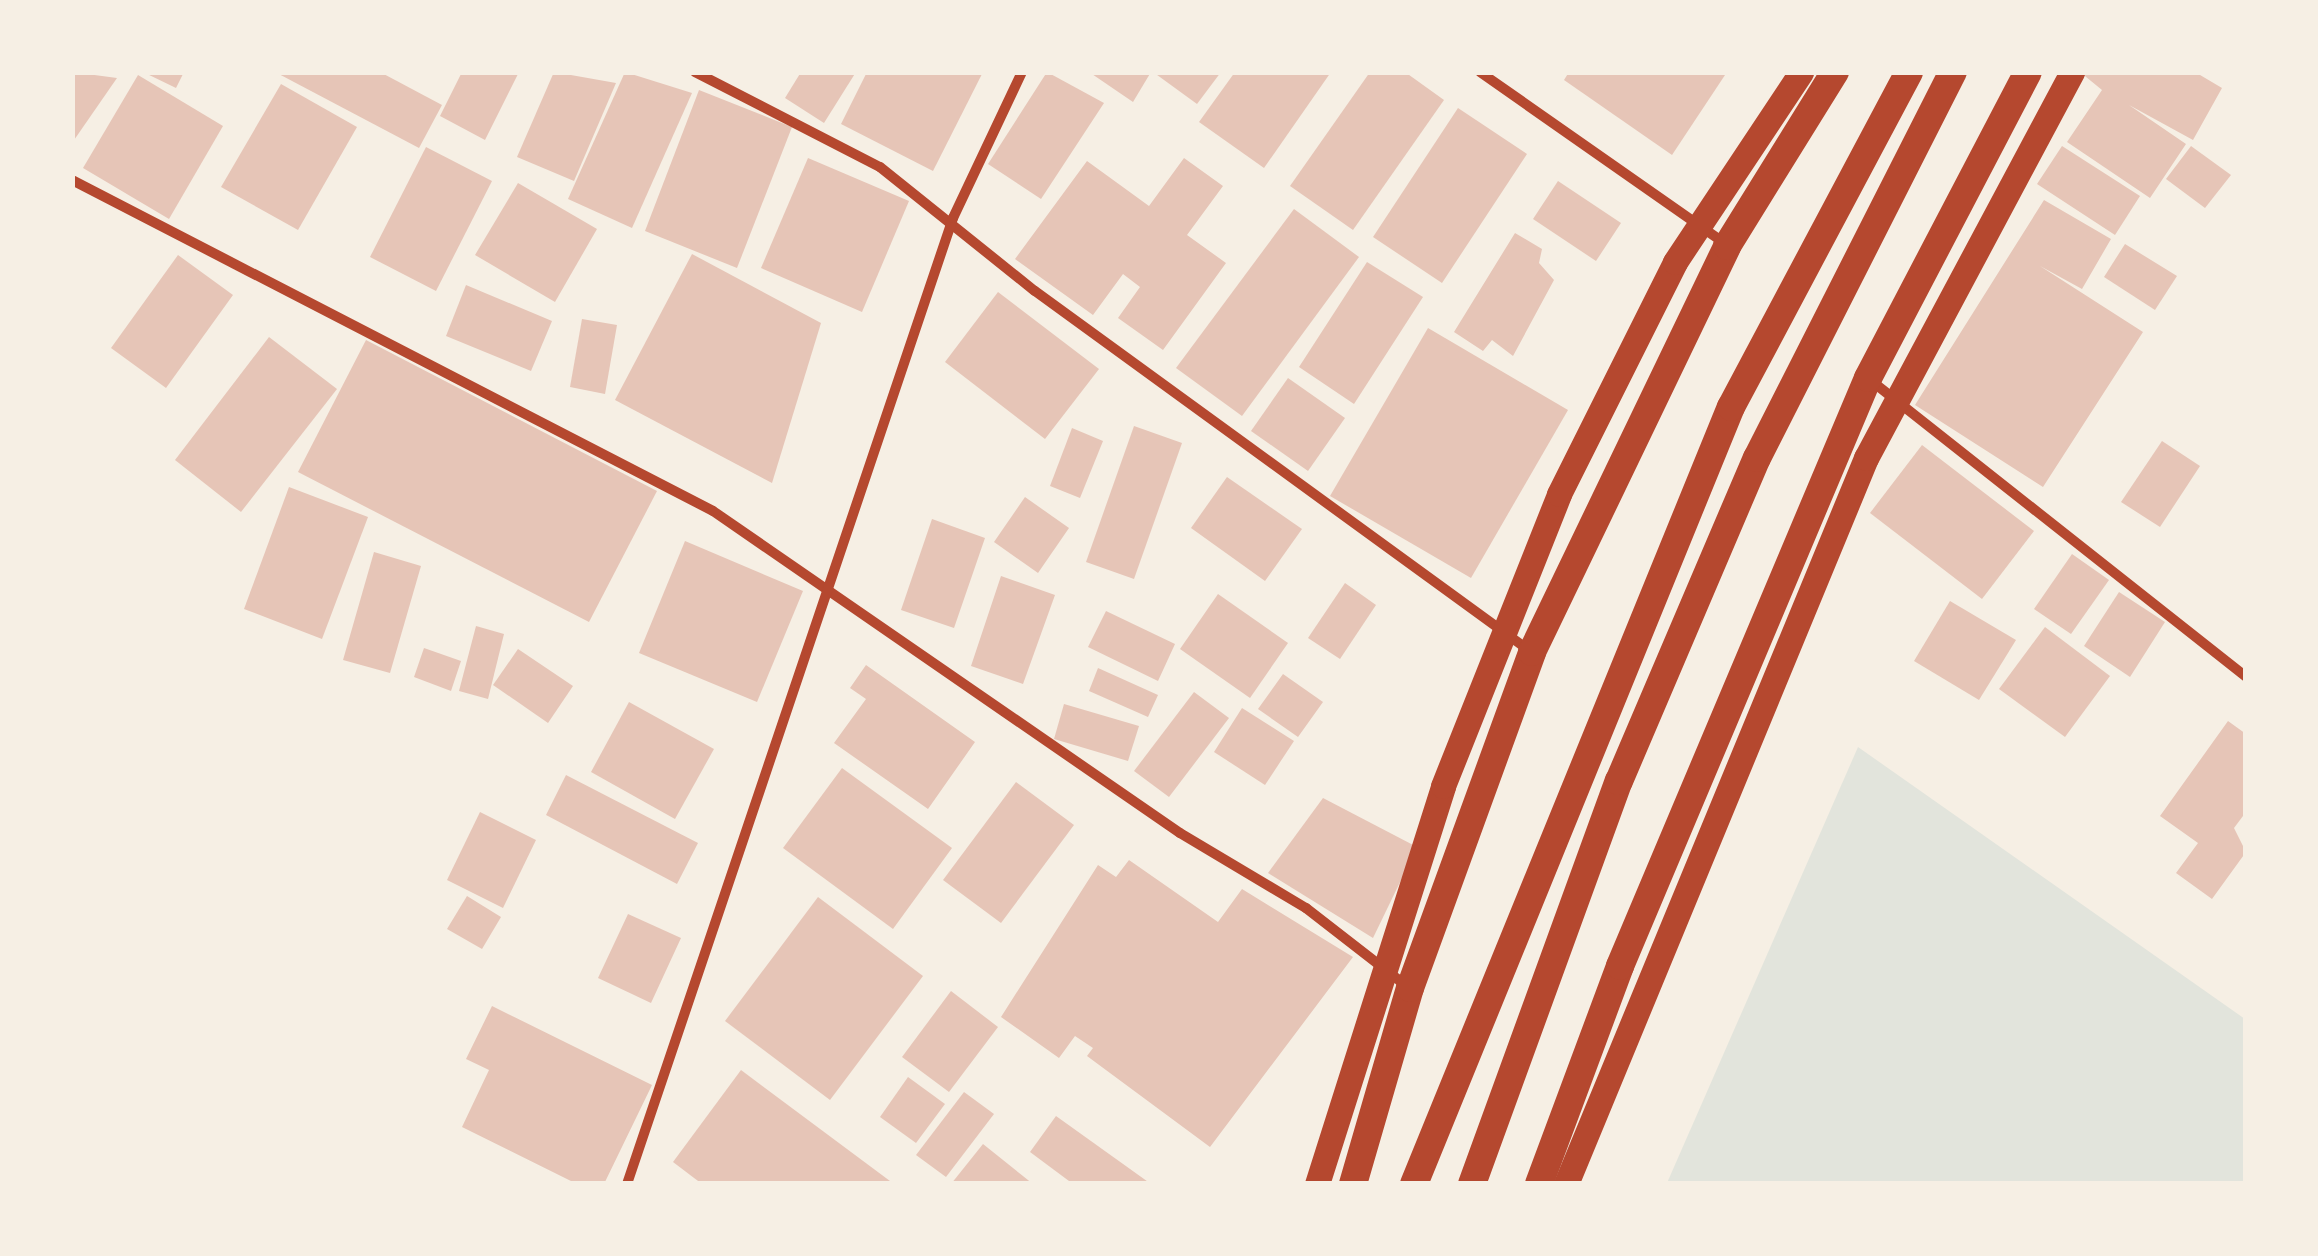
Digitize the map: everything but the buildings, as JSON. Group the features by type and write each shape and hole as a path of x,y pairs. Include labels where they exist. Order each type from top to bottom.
{"highway":[{"path":"1353,1184 1410,988 1532,652 1728,246 1836,72"},
{"path":"1414,1184 1731,407 1909,72"},
{"path":"1472,1184 1619,781 1741,494 1953,72"},
{"path":"1540,1184 1620,966 1868,378 2028,72"}],"main road":[{"path":"1317,1184 1444,786 1560,494 1675,262 1801,72"},
{"path":"1566,1184 1866,458 2072,72"}],"street":[{"path":"695,72 880,167 953,218 1035,291 1532,652"},
{"path":"627,1184 824,586 953,218 1022,72"},
{"path":"1480,72 1728,246"},
{"path":"72,180 713,511 1180,833 1306,908 1410,988"},
{"path":"1868,378 2246,677"}],"shaded area":[{"path":"1858,747 2245,1019 2245,1183 1667,1183"}]}
